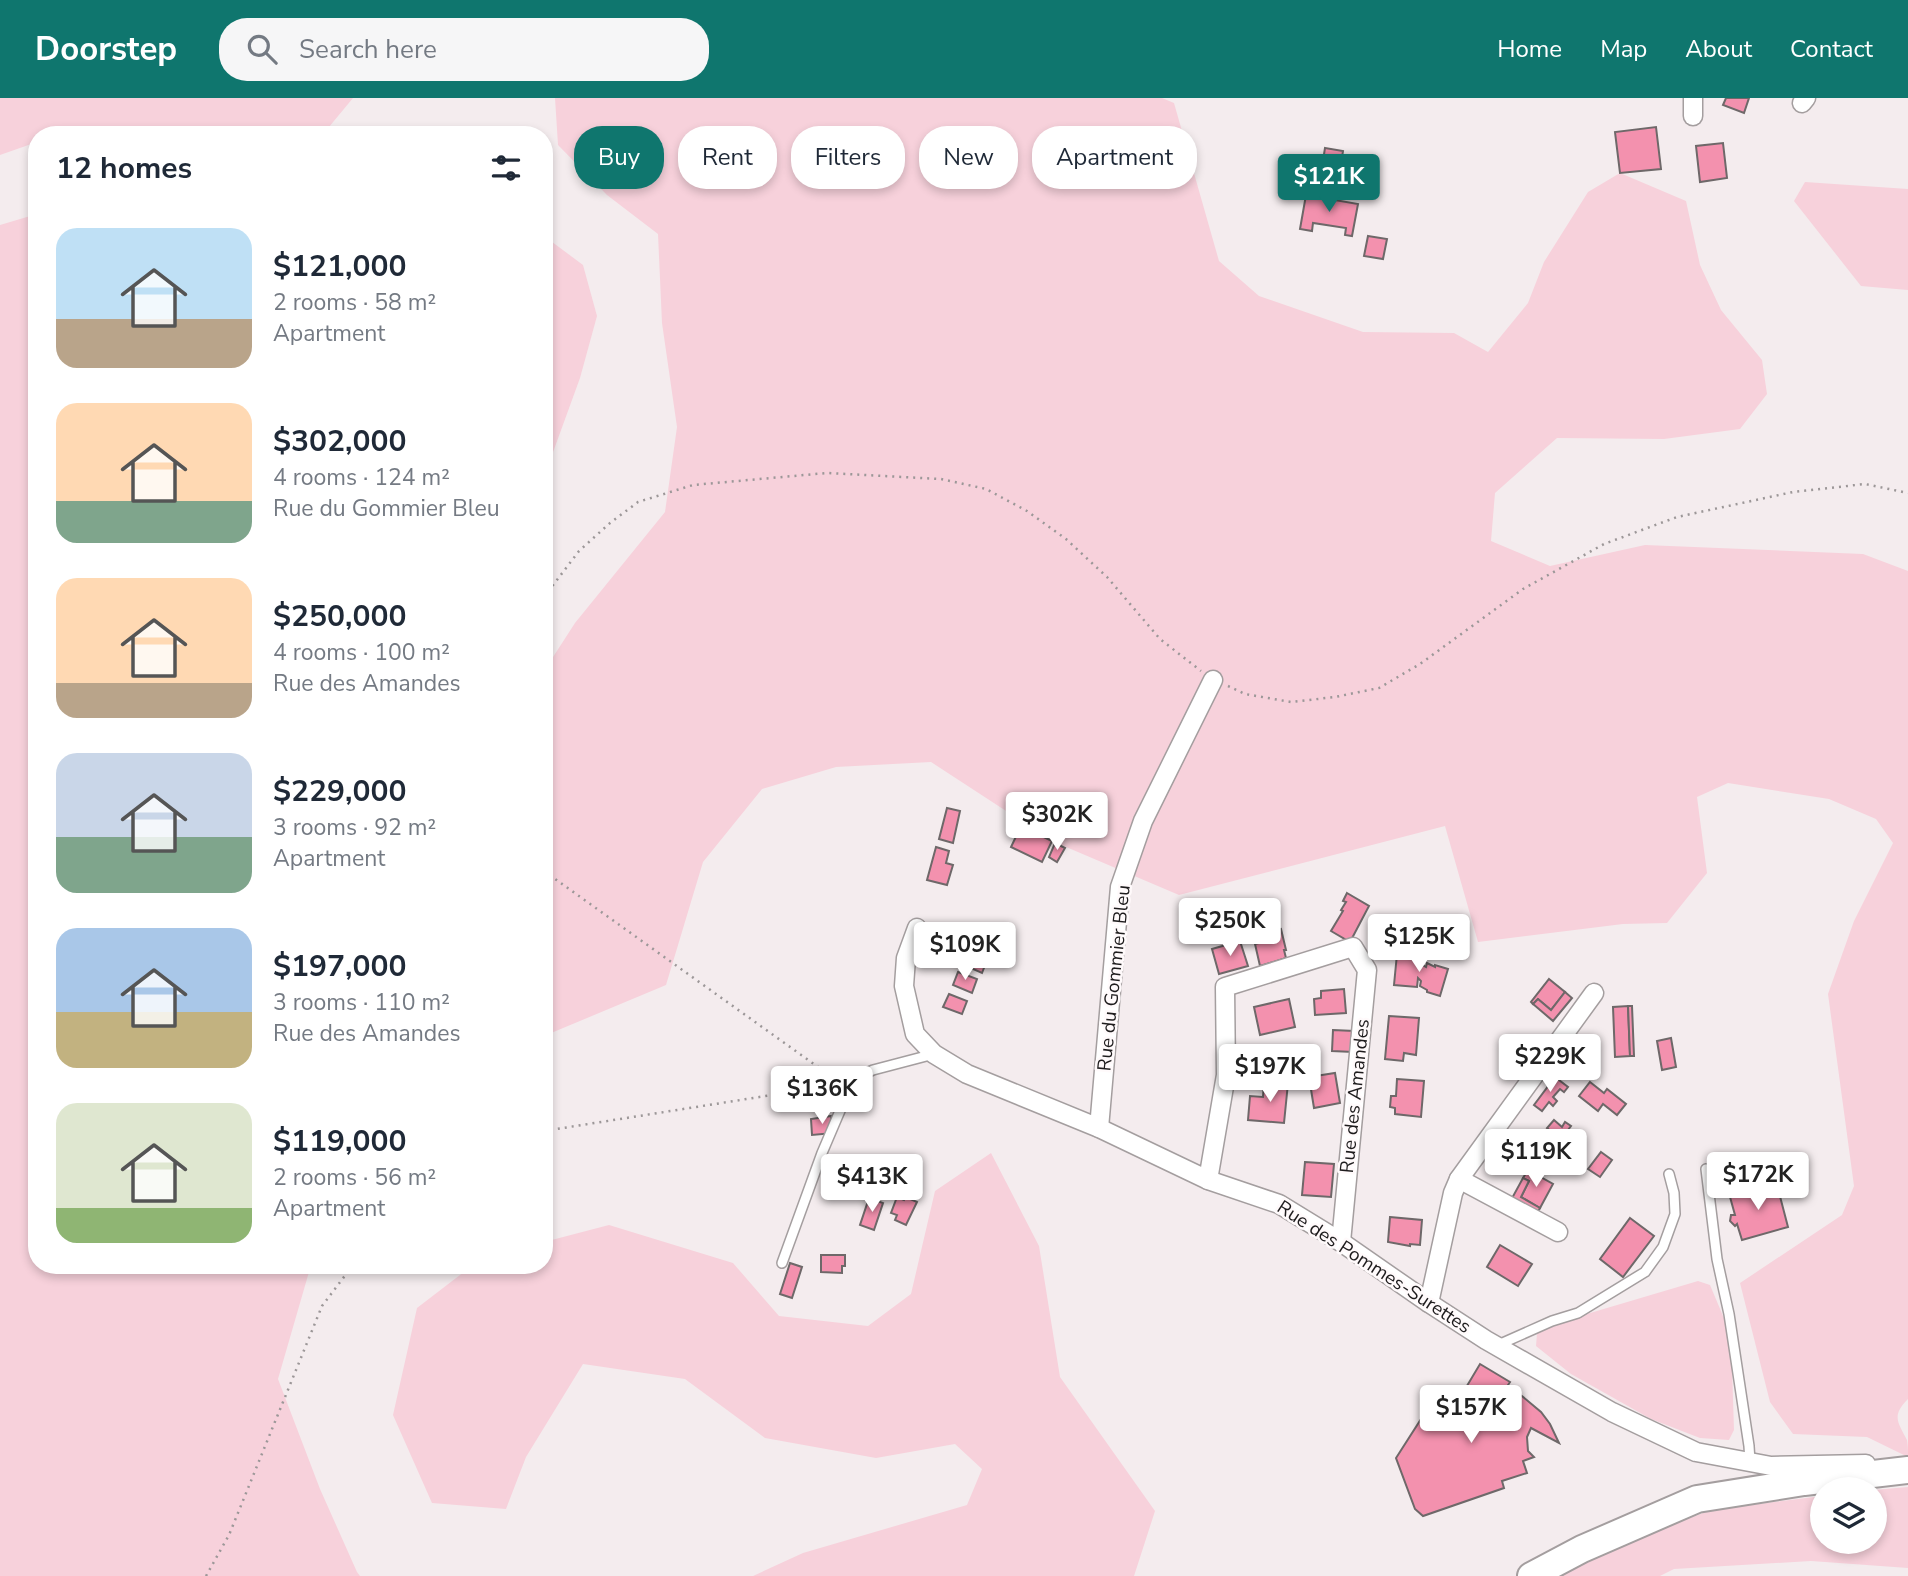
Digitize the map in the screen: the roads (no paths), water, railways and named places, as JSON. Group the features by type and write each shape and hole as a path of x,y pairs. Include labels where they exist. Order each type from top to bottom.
{"main road":[{"path":"1531,1576 1581,1549 1697,1499 1908,1468"}],"street":[{"name":"Rue du Gommier Bleu","path":"1100,1128 1121,887 1143,821 1213,680"},
{"name":"Rue des Pommes-Surettes","path":"917,928 906,958 904,986 915,1034 934,1054 967,1074 1100,1128 1208,1180 1279,1204 1497,1346 1612,1412 1696,1452 1770,1466 1889,1463 1908,1468"},
{"name":"Rue des Amandes","path":"1208,1180 1226,1074 1225,987 1353,947 1367,970 1341,1242"},
{"path":"1429,1303 1452,1193 1459,1179 1594,993"},
{"path":"1459,1179 1558,1232"}],"lane":[{"path":"782,1263 822,1153 848,1093 858,1077 873,1070 934,1054"},
{"path":"1706,1169 1717,1259 1750,1462"},
{"path":"1497,1346 1552,1321 1578,1314 1645,1272 1663,1247 1675,1214 1670,1174"}]}
